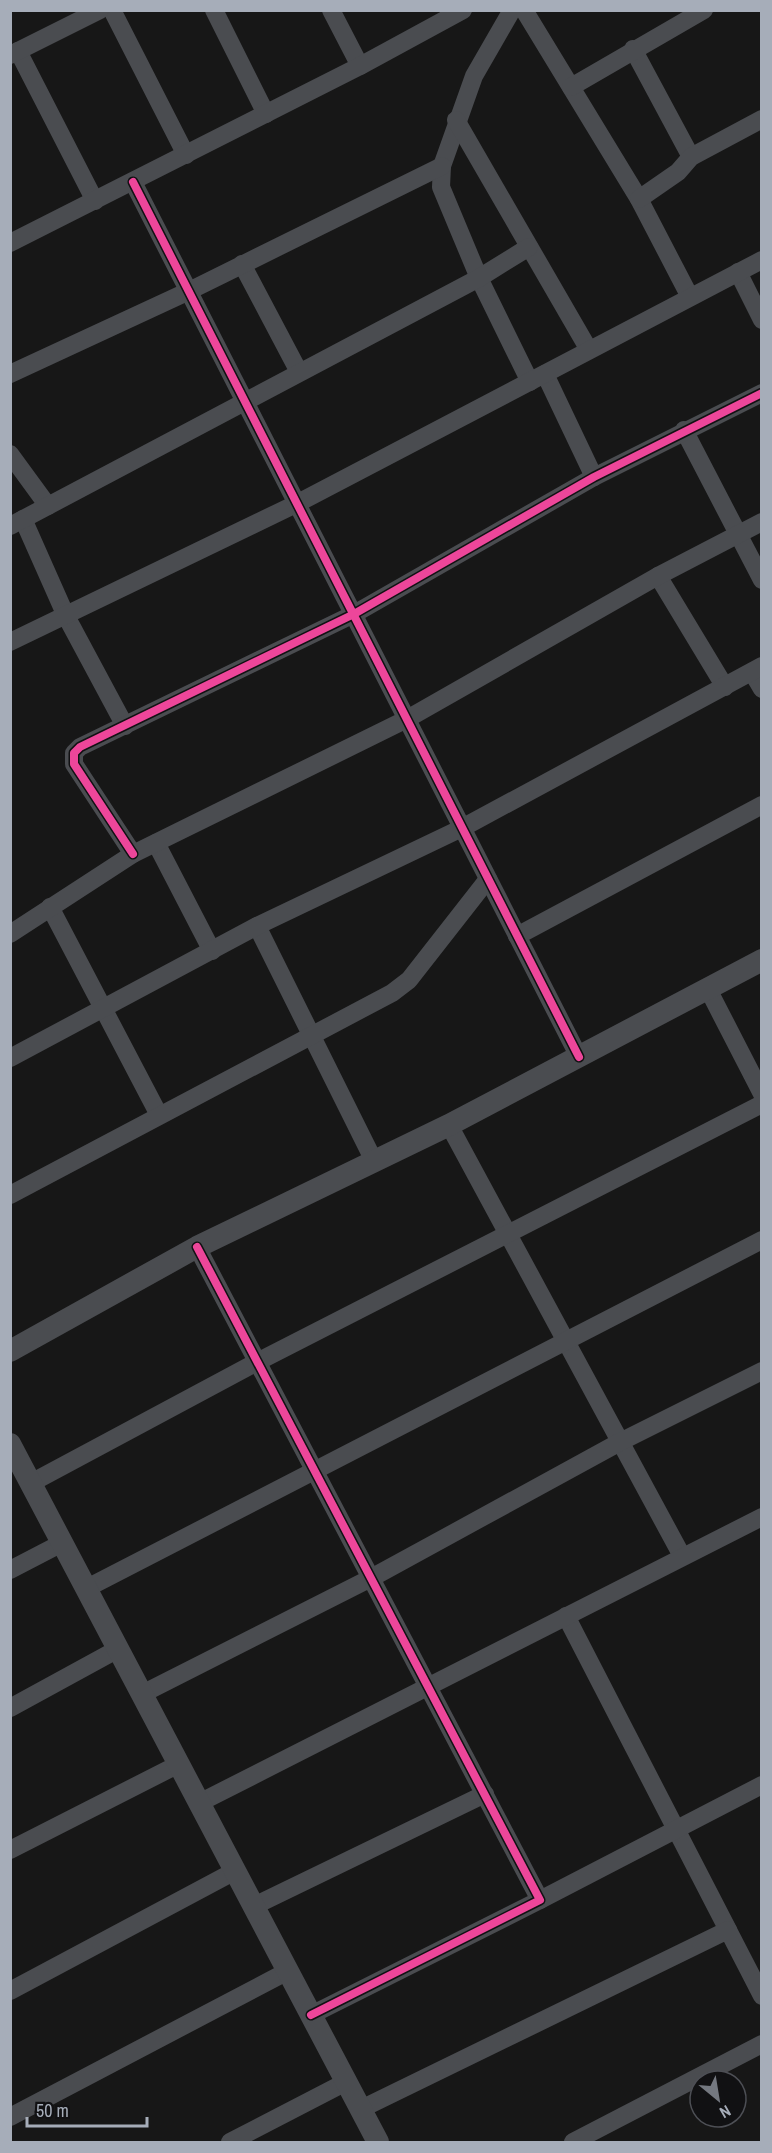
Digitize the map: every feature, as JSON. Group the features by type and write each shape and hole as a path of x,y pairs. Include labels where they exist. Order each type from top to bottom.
{"street":[{"path":"96,201 14,53 100,10"},
{"path":"112,10 186,155"},
{"path":"214,10 266,114"},
{"path":"331,10 360,66"},
{"path":"10,243 360,66 463,10"},
{"path":"512,10 474,76 456,120 442,166 441,187 479,278 594,477"},
{"path":"524,10 639,199 690,297"},
{"path":"571,87 633,49 704,10"},
{"path":"633,49 691,157"},
{"path":"639,199 678,172 691,157 762,119"},
{"path":"456,120 589,350"},
{"path":"10,374 189,291 442,166"},
{"path":"133,182 579,1057"},
{"path":"125,726 17,522 479,278 529,247"},
{"path":"10,642 298,503 762,260"},
{"path":"242,264 299,372"},
{"path":"738,272 762,320"},
{"path":"133,854 72,758 80,747 354,614 594,477 762,393"},
{"path":"684,430 736,534 762,580"},
{"path":"10,454 48,506"},
{"path":"10,934 133,854 407,719 658,576 762,522"},
{"path":"658,576 725,687"},
{"path":"10,1058 257,926 462,828 757,669 762,689"},
{"path":"517,936 762,806"},
{"path":"156,843 212,951"},
{"path":"10,1196 392,993 409,980 488,879"},
{"path":"50,907 105,1008 159,1115"},
{"path":"257,926 313,1034 374,1161"},
{"path":"10,1352 198,1247 449,1125 762,960"},
{"path":"708,989 762,1094"},
{"path":"31,1483 257,1362 762,1104"},
{"path":"449,1125 682,1556"},
{"path":"87,1588 762,1240"},
{"path":"198,1247 373,1577 540,1900"},
{"path":"142,1694 373,1577 621,1442 762,1371"},
{"path":"10,1444 378,2142"},
{"path":"199,1803 762,1517"},
{"path":"10,1570 62,1543"},
{"path":"566,1616 762,1996"},
{"path":"10,1708 118,1649"},
{"path":"10,1850 179,1764"},
{"path":"311,2015 762,1785"},
{"path":"254,1906 485,1794"},
{"path":"10,1991 235,1871"},
{"path":"361,2109 728,1930"},
{"path":"10,2117 288,1971"},
{"path":"573,2142 762,2044"},
{"path":"230,2142 346,2082"}],"cycle path":[{"path":"133,182 579,1057"},
{"path":"133,854 74,764 74,753 80,747 354,614 594,477 762,393"},
{"path":"197,1247 540,1900 311,2015"}]}
